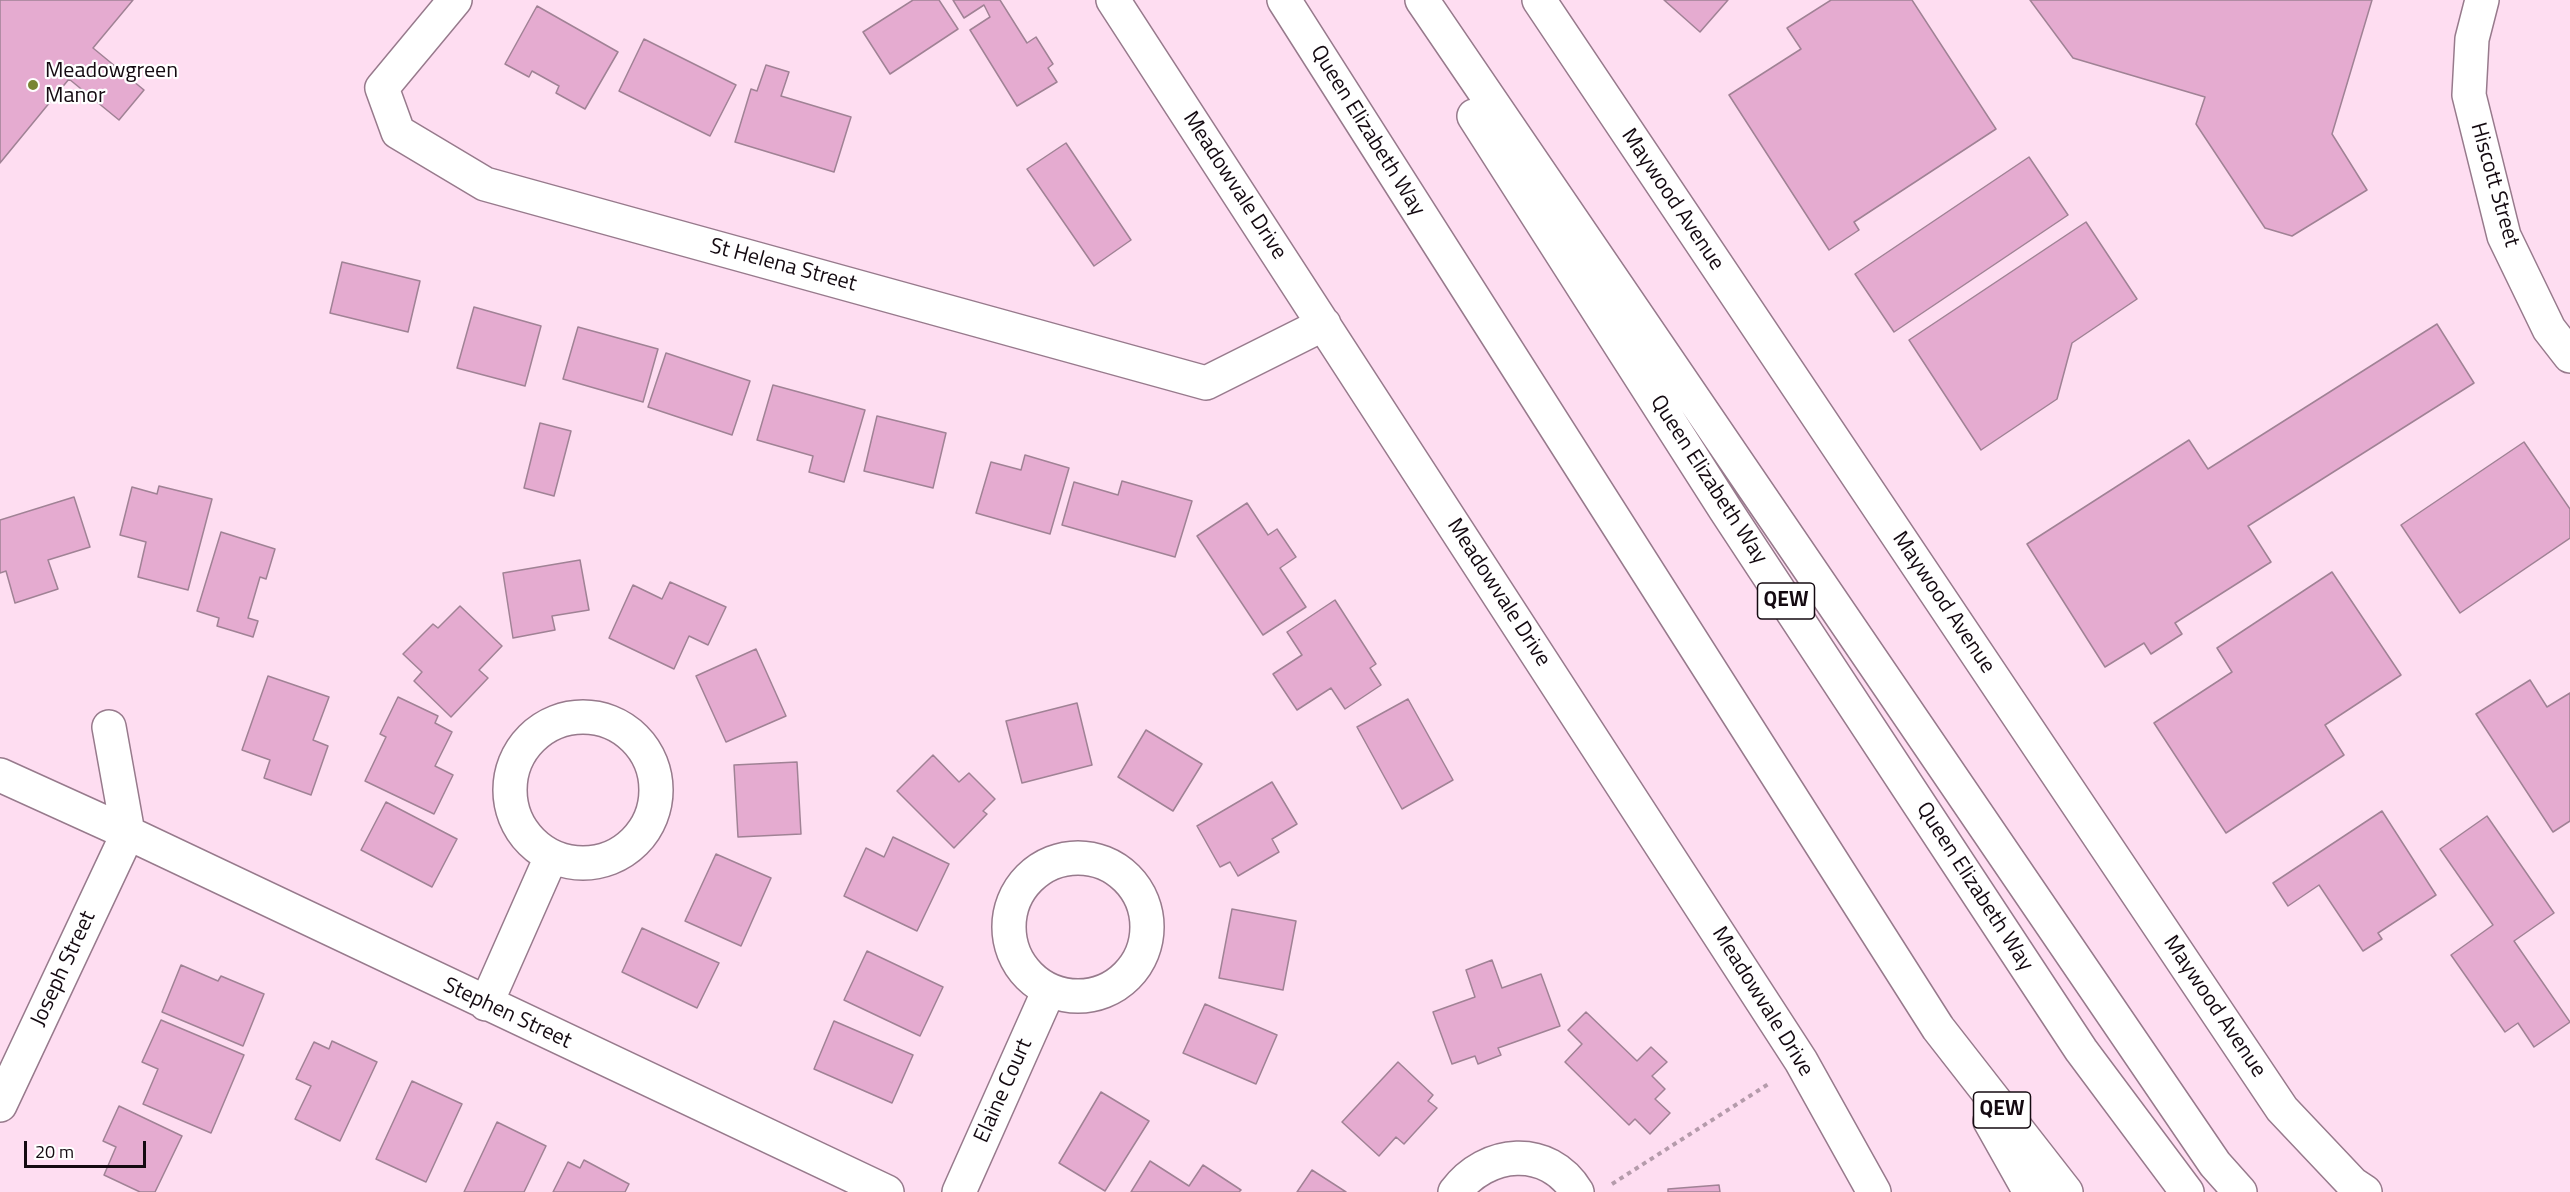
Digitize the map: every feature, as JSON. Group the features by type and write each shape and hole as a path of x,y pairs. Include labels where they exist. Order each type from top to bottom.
{"main road":[{"name":"St Helena Street","path":"455,0 382,88 398,132 485,184 1206,383 1324,324"},
{"name":"Meadowvale Drive","path":"1113,0 1801,1061 1874,1192"},
{"name":"Queen Elizabeth Way","path":"1284,0 1938,1028 2066,1192"},
{"name":"Queen Elizabeth Way","path":"1401,0 1725,509 2081,1050 2187,1192"},
{"path":"1422,0 2216,1164 2240,1192"},
{"name":"Maywood Avenue","path":"1539,0 2282,1109 2353,1184 2365,1192"},
{"name":"Hiscott Street","path":"2482,0 2472,39 2469,95 2504,236 2549,329 2570,356"},
{"path":"585,716 609,721 631,734 647,753 656,775 656,798 650,821 637,840 619,854 597,862 574,863 551,857 531,842 516,822 510,798 512,773 521,750 538,731 560,720 585,716"},
{"path":"109,727 128,833"},
{"name":"Stephen Street","path":"0,775 128,833 887,1192"},
{"name":"Joseph Street","path":"0,1105 128,833"},
{"path":"486,1004 551,857"},
{"path":"1073,858 1096,860 1117,869 1134,885 1144,905 1148,928 1144,951 1133,971 1116,986 1094,995 1072,996 1049,990 1030,977 1016,959 1009,937 1010,914 1017,893 1032,875 1051,863 1073,858"},
{"name":"Elaine Court","path":"959,1192 1049,990"},
{"path":"1938,1028 2030,1192"},
{"path":"1455,1192 1465,1178 1484,1165 1507,1158 1530,1159 1552,1167 1571,1182 1577,1192"}],"path":[{"path":"1609,1186 1801,1061"}],"building":[{"name":"Meadowgreen Manor","path":"0,0 133,0 93,48 144,90 119,120 69,79 0,163"},
{"path":"913,0 939,0 958,29 890,74 863,32"},
{"path":"953,0 1000,0 1027,43 1036,37 1053,64 1048,68 1057,82 1017,106 970,30 990,17 984,5 964,18"},
{"path":"1664,0 1728,0 1700,32"},
{"path":"1831,0 1912,0 1996,129 1854,222 1859,230 1829,250 1729,95 1801,49 1787,28"},
{"path":"2030,0 2372,0 2332,134 2367,190 2292,236 2265,228 2196,124 2205,97 2073,58"},
{"path":"537,6 618,52 585,109 556,93 559,86 532,71 529,77 505,64"},
{"path":"644,39 736,85 710,136 619,91"},
{"path":"766,65 789,72 781,96 851,117 834,172 735,142 751,89 757,91"},
{"path":"1066,143 1131,240 1094,266 1027,169"},
{"path":"2029,157 2068,215 1894,332 1855,274"},
{"path":"2086,222 2137,299 2072,343 2057,399 1981,450 1909,340"},
{"path":"342,262 420,281 408,332 330,313"},
{"path":"474,307 541,326 525,386 457,368"},
{"path":"2437,324 2474,383 2248,526 2271,562 2175,623 2182,634 2151,654 2144,643 2105,667 2027,544 2189,440 2208,469"},
{"path":"578,327 658,349 643,402 563,379"},
{"path":"666,353 750,381 732,435 648,407"},
{"path":"773,385 865,410 844,482 809,472 813,456 757,440"},
{"path":"877,416 946,433 933,488 864,471"},
{"path":"540,423 571,431 554,496 524,488"},
{"path":"2524,442 2570,509 2570,538 2460,613 2401,525"},
{"path":"1025,455 1069,468 1050,534 976,513 991,462 1021,470"},
{"path":"1122,481 1192,501 1175,557 1062,525 1074,482 1118,495"},
{"path":"159,486 212,499 188,590 138,577 146,542 120,535 132,487 157,494"},
{"path":"74,497 90,547 48,560 58,589 15,603 6,571 0,573 0,520"},
{"path":"1247,503 1268,535 1277,529 1296,557 1280,568 1306,607 1263,635 1197,536"},
{"path":"221,532 275,549 266,579 260,577 248,618 258,621 253,637 217,626 219,618 197,611"},
{"path":"580,560 589,610 552,616 555,630 513,638 503,573"},
{"path":"2332,572 2401,675 2325,725 2344,755 2226,833 2154,723 2232,672 2217,648"},
{"path":"670,582 726,607 708,645 689,636 674,669 609,638 633,585 662,599"},
{"path":"1335,600 1376,664 1370,668 1381,685 1345,709 1331,688 1297,710 1273,674 1302,655 1287,632"},
{"path":"460,606 502,646 479,670 488,678 451,717 414,681 422,672 403,654 433,624 438,628"},
{"path":"756,649 786,716 726,742 696,676"},
{"path":"268,676 329,697 313,740 328,746 311,795 264,778 270,760 242,750"},
{"path":"2530,680 2547,707 2570,693 2570,821 2553,832 2476,714"},
{"path":"398,697 438,716 435,723 452,732 435,766 453,775 434,814 365,781 386,737 380,734"},
{"path":"1408,699 1453,780 1402,809 1357,727"},
{"path":"1077,703 1092,765 1022,783 1006,721"},
{"path":"1146,730 1202,764 1173,811 1118,777"},
{"path":"933,755 959,782 969,773 995,799 983,811 987,814 954,848 897,791"},
{"path":"797,762 801,834 738,837 734,765"},
{"path":"1272,782 1297,824 1272,839 1279,852 1238,876 1230,862 1220,867 1197,826"},
{"path":"386,802 457,839 432,887 361,850"},
{"path":"2382,811 2436,895 2378,933 2382,939 2363,951 2319,885 2288,906 2273,883"},
{"path":"2487,816 2554,913 2514,941 2570,1022 2534,1047 2518,1023 2505,1032 2451,955 2493,925 2440,849"},
{"path":"893,837 949,864 917,931 844,896 866,848 884,857"},
{"path":"716,854 771,878 741,946 685,921"},
{"path":"1232,909 1296,921 1283,990 1219,978"},
{"path":"642,928 719,963 697,1008 622,972"},
{"path":"867,951 943,987 920,1036 844,1000"},
{"path":"1492,960 1502,988 1541,974 1560,1026 1498,1048 1501,1055 1478,1064 1475,1056 1452,1064 1433,1012 1475,997 1466,970"},
{"path":"181,965 218,981 221,976 264,994 243,1046 162,1012"},
{"path":"1205,1004 1277,1035 1256,1084 1183,1053"},
{"path":"1586,1012 1637,1061 1651,1047 1667,1062 1652,1076 1665,1089 1655,1099 1670,1113 1650,1134 1635,1119 1629,1125 1565,1062 1582,1044 1568,1030"},
{"path":"161,1020 244,1055 211,1133 143,1104 158,1069 142,1062"},
{"path":"834,1021 913,1055 892,1103 814,1069"},
{"path":"332,1041 377,1062 340,1141 295,1119 311,1086 296,1079 314,1042 329,1049"},
{"path":"1398,1062 1433,1095 1428,1101 1437,1108 1404,1144 1396,1137 1379,1156 1342,1122"},
{"path":"412,1081 462,1104 426,1182 376,1159"},
{"path":"1101,1092 1149,1121 1105,1191 1059,1163"},
{"path":"119,1106 182,1136 155,1192 140,1192 104,1175 116,1147 103,1141"},
{"path":"497,1122 546,1146 524,1192 464,1192"},
{"path":"584,1160 629,1184 625,1192 553,1192 568,1162 580,1168"},
{"path":"1150,1161 1189,1186 1203,1165 1241,1190 1239,1192 1131,1192"},
{"path":"1312,1170 1346,1192 1297,1192"},
{"path":"1719,1185 1720,1192 1668,1192 1668,1189"}],"place":[{"name":"Meadowgreen Manor","path":"33,85"}]}
